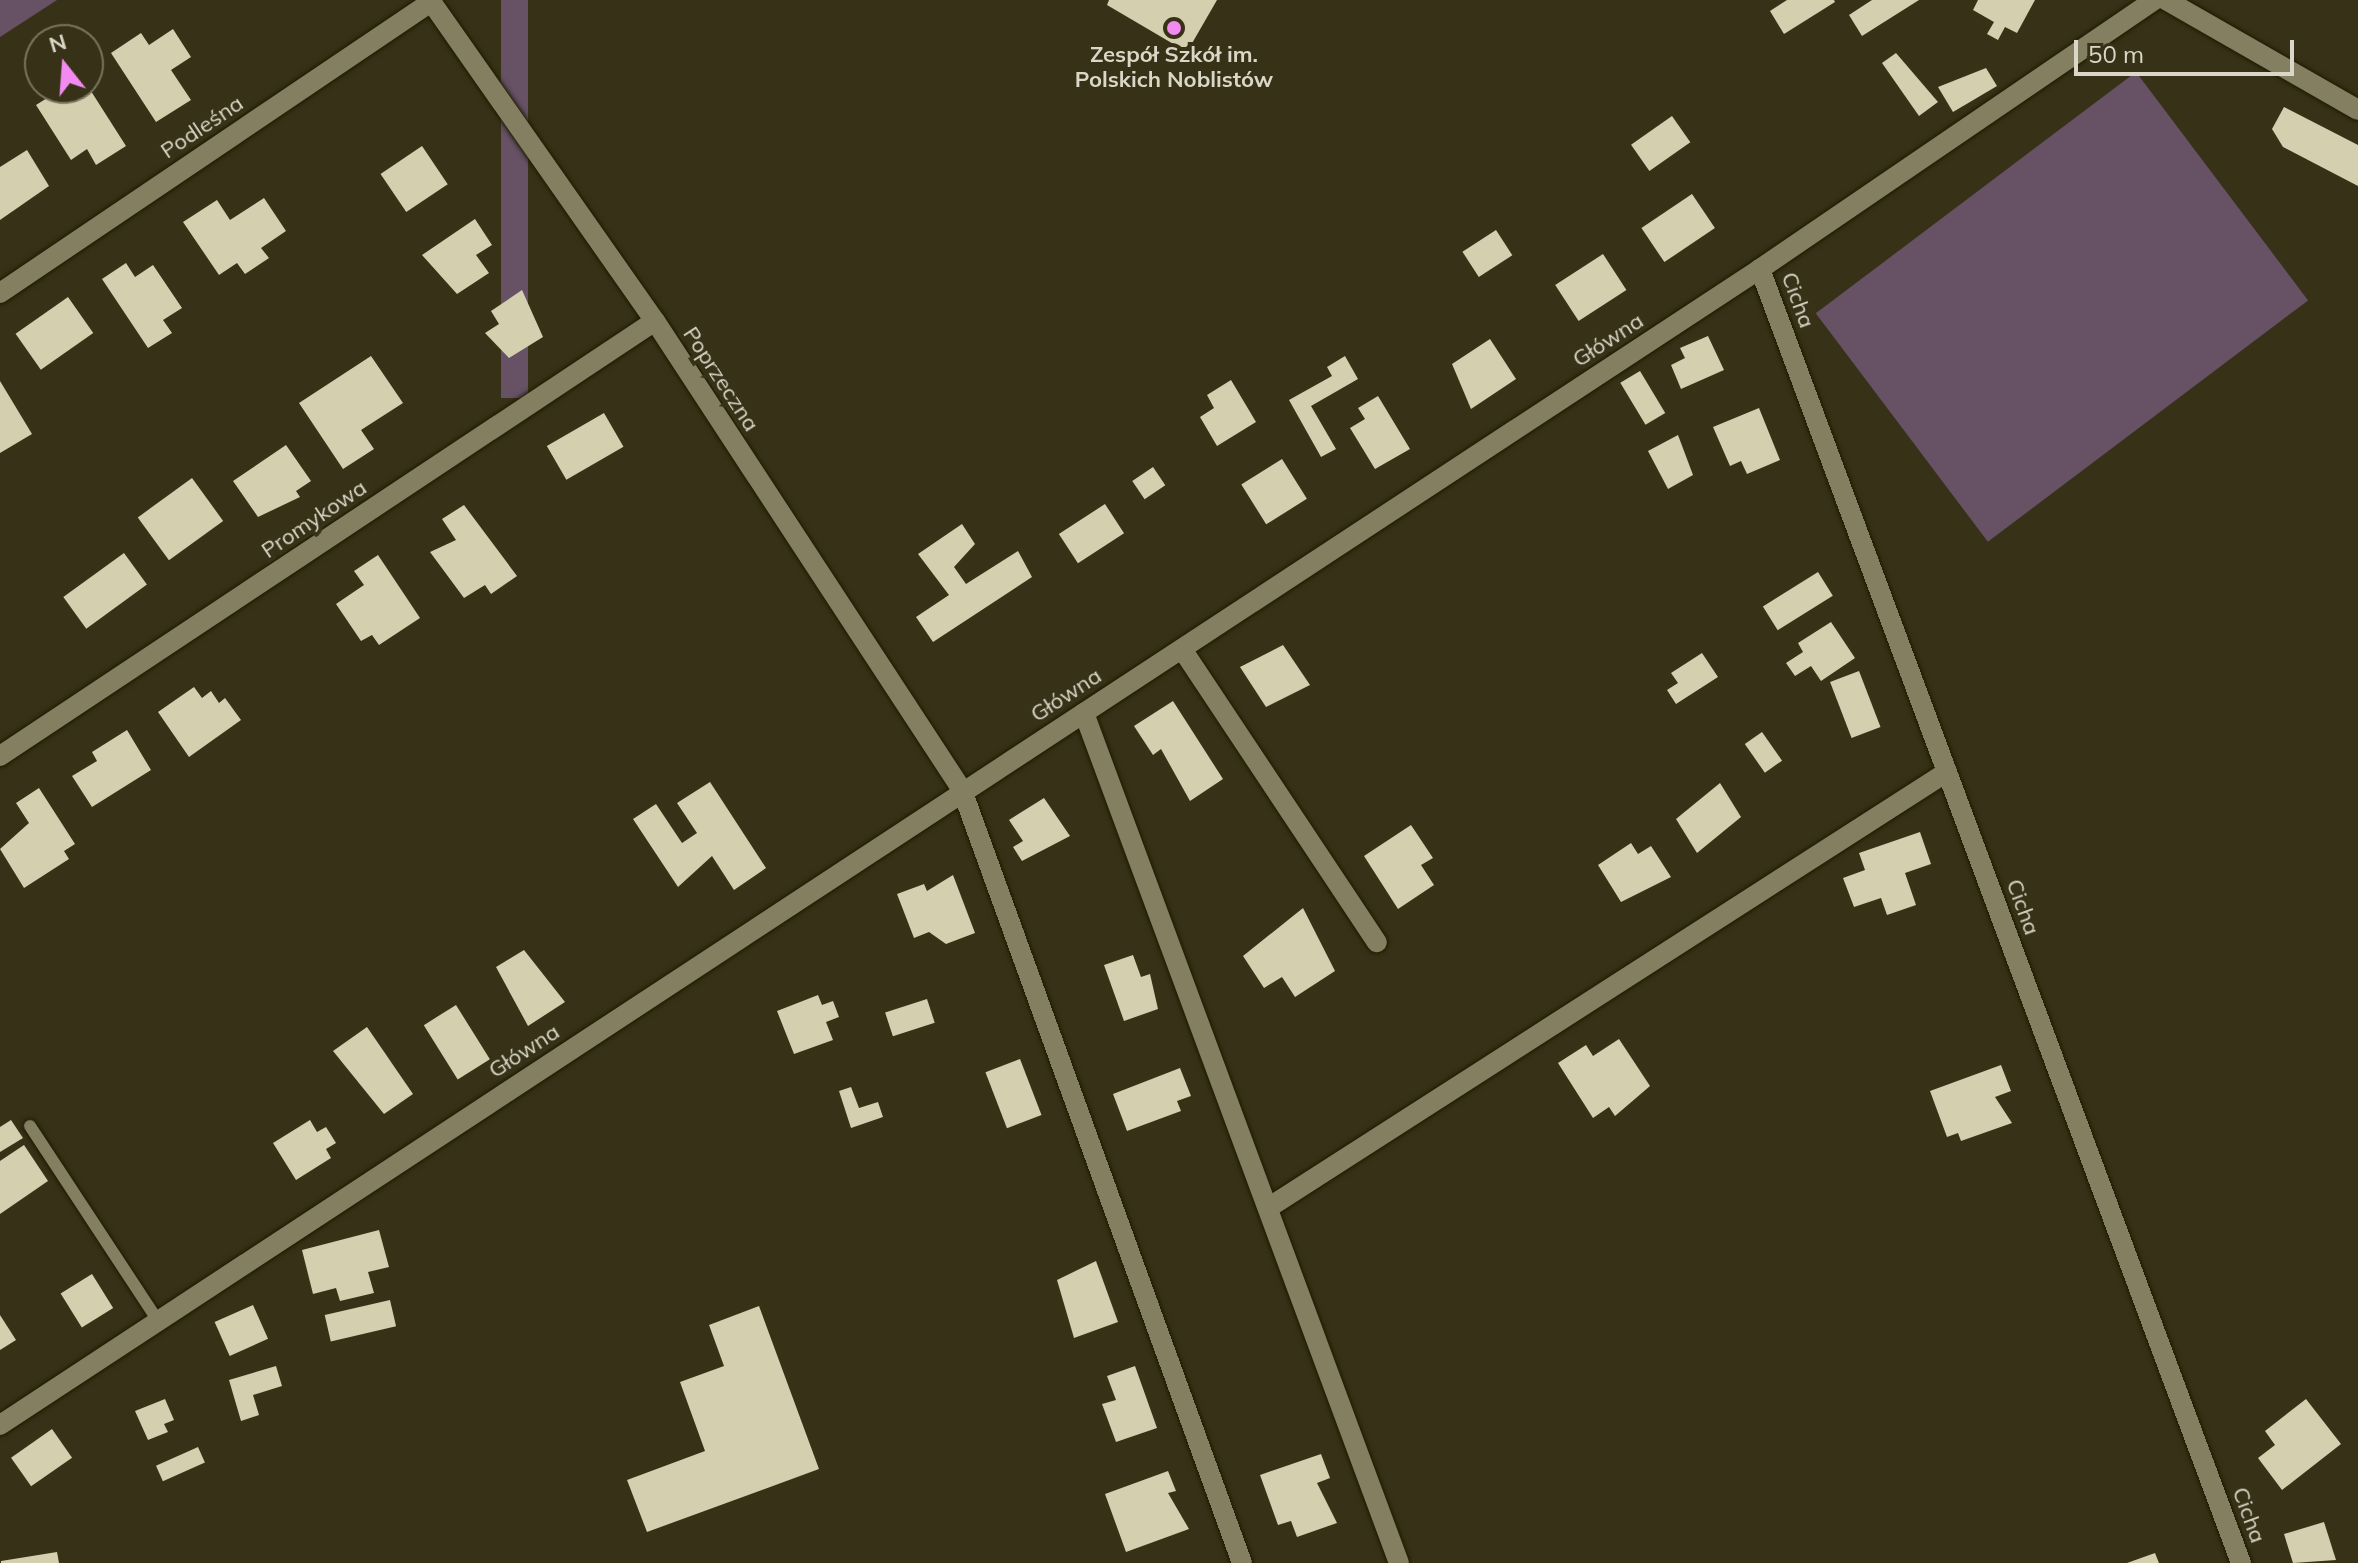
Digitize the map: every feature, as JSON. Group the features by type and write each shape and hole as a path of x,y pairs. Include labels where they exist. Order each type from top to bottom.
{"street":[{"name":"Główna","path":"0,1425 962,790 1760,269 2155,0"},
{"path":"2166,0 2358,110"},
{"name":"Podleśna","path":"0,293 431,1"},
{"name":"Poprzeczna","path":"431,1 655,321 962,790 1242,1563"},
{"name":"Cicha","path":"1760,269 2241,1563"},
{"name":"Promykowa","path":"0,756 655,321"},
{"path":"1182,649 1377,942"},
{"path":"1084,713 1399,1563"},
{"path":"1268,1208 1947,772"}],"lane":[{"path":"30,1126 158,1321"}],"shaded area":[{"path":"0,0 57,0 0,37"},
{"path":"501,0 528,0 528,398 501,398"},
{"path":"2136,72 2308,300 1988,542 1816,313"}],"building":[{"name":"Zespół Szkół im. Polskich Noblistów","path":"1109,0 1217,0 1187,52 1107,5"},
{"path":"1787,0 1835,2 1784,34 1770,11"},
{"path":"1872,0 1919,0 1862,36 1849,15"},
{"path":"1978,0 2035,0 2017,33 2005,27 1998,40 1987,34 1994,22 1973,10"},
{"path":"173,29 191,57 171,70 191,100 156,122 111,53 141,33 149,45"},
{"path":"1896,53 1938,102 1919,116 1882,63"},
{"path":"1986,68 1997,86 1953,112 1938,87"},
{"path":"99,104 126,146 96,165 87,149 71,160 36,105"},
{"path":"2284,107 2358,145 2358,186 2283,147 2272,129"},
{"path":"1672,116 1690,142 1649,171 1631,145"},
{"path":"422,146 448,184 406,212 381,174"},
{"path":"27,150 49,186 0,220 0,167"},
{"path":"1692,194 1715,228 1664,262 1641,228"},
{"path":"264,198 286,231 261,248 269,258 245,274 237,263 219,275 183,222 217,200 230,220"},
{"path":"475,219 492,245 476,255 489,273 457,294 422,255"},
{"path":"1496,230 1512,255 1479,277 1462,252"},
{"path":"1603,254 1626,290 1579,321 1555,285"},
{"path":"126,263 135,277 153,265 182,308 163,320 172,333 148,348 102,279"},
{"path":"522,290 543,337 509,358 485,333 499,324 491,311"},
{"path":"68,297 93,333 41,370 16,334"},
{"path":"1708,336 1724,370 1681,389 1671,365 1685,358 1680,348"},
{"path":"1490,339 1516,379 1471,409 1452,364"},
{"path":"371,356 403,403 361,430 374,449 343,469 299,403"},
{"path":"1345,356 1358,379 1311,406 1336,449 1321,457 1289,400 1332,376 1327,367"},
{"path":"1640,371 1665,413 1646,425 1620,383"},
{"path":"1231,380 1256,422 1217,446 1200,417 1214,408 1207,395"},
{"path":"0,381 32,434 0,453"},
{"path":"1378,396 1410,449 1375,469 1350,428 1365,419 1358,408"},
{"path":"1759,408 1780,460 1747,474 1741,461 1730,466 1713,427"},
{"path":"604,413 624,447 566,480 547,446"},
{"path":"1678,435 1693,475 1668,489 1648,451"},
{"path":"286,445 311,481 296,491 300,497 258,517 233,481"},
{"path":"1282,459 1307,499 1266,524 1241,484"},
{"path":"1153,467 1165,485 1145,499 1132,481"},
{"path":"192,478 223,521 169,560 138,517"},
{"path":"1105,504 1124,533 1078,563 1059,534"},
{"path":"464,505 517,576 491,594 485,585 464,598 430,552 456,540 442,519"},
{"path":"962,524 975,544 954,567 966,584 1018,551 1032,577 933,642 916,617 949,595 918,554"},
{"path":"124,553 147,585 86,629 63,597"},
{"path":"378,555 420,618 379,645 372,635 361,641 336,604 364,585 354,571"},
{"path":"1818,572 1833,596 1778,630 1763,606"},
{"path":"1831,622 1855,658 1821,681 1811,666 1795,676 1786,663 1803,652 1798,643"},
{"path":"1283,645 1310,685 1266,707 1240,667"},
{"path":"1702,653 1718,677 1676,704 1667,690 1678,683 1671,673"},
{"path":"1859,671 1881,727 1852,738 1830,682"},
{"path":"194,687 202,698 211,691 219,703 225,698 241,720 189,757 158,712"},
{"path":"1173,701 1223,779 1190,801 1161,749 1153,755 1134,726"},
{"path":"127,730 151,770 92,807 72,776 97,761 92,752"},
{"path":"1762,732 1782,761 1765,773 1745,744"},
{"path":"710,782 766,868 734,890 712,856 678,887 633,819 656,804 682,843 697,833 677,803"},
{"path":"1720,783 1741,817 1697,853 1676,819"},
{"path":"39,788 75,844 64,851 69,859 24,888 0,849 29,823 16,803"},
{"path":"1044,798 1070,836 1022,861 1013,847 1023,841 1009,820"},
{"path":"1411,825 1433,858 1421,865 1434,885 1398,909 1364,856"},
{"path":"1920,832 1931,864 1905,873 1916,905 1887,915 1881,898 1854,907 1843,878 1865,870 1859,853"},
{"path":"1631,843 1638,854 1651,846 1671,877 1621,902 1598,865"},
{"path":"953,875 975,933 946,944 929,932 914,938 897,894 924,884 927,891"},
{"path":"1303,908 1335,971 1295,997 1282,977 1264,988 1243,956"},
{"path":"524,950 565,1002 528,1026 496,967"},
{"path":"1133,955 1141,977 1150,974 1158,1009 1124,1021 1104,965"},
{"path":"818,995 822,1005 833,1001 839,1017 826,1022 833,1040 794,1054 777,1011"},
{"path":"927,999 935,1023 893,1036 885,1013"},
{"path":"456,1005 490,1059 458,1079 424,1025"},
{"path":"367,1027 413,1094 384,1114 333,1051"},
{"path":"1619,1039 1650,1086 1615,1116 1609,1107 1593,1118 1558,1063 1586,1045 1593,1056"},
{"path":"1020,1059 1042,1115 1007,1128 985,1072"},
{"path":"2001,1065 2011,1091 1995,1097 2012,1123 1961,1141 1958,1133 1947,1137 1930,1091"},
{"path":"1180,1068 1191,1096 1177,1101 1181,1111 1127,1131 1113,1094"},
{"path":"851,1087 859,1108 878,1102 883,1117 851,1128 839,1091"},
{"path":"11,1120 23,1138 0,1152 0,1127"},
{"path":"310,1120 317,1132 326,1127 336,1143 326,1149 331,1158 296,1180 273,1143"},
{"path":"24,1145 48,1181 0,1214 0,1161"},
{"path":"379,1230 389,1267 368,1272 374,1293 340,1301 336,1288 313,1294 302,1250"},
{"path":"1096,1261 1118,1322 1074,1338 1057,1280"},
{"path":"92,1274 113,1308 82,1328 61,1294"},
{"path":"390,1300 396,1326 331,1341 325,1315"},
{"path":"253,1305 268,1339 230,1356 215,1322"},
{"path":"759,1306 819,1469 647,1532 627,1480 705,1451 680,1382 724,1366 709,1325"},
{"path":"0,1315 16,1340 0,1350"},
{"path":"276,1366 282,1386 253,1395 259,1415 241,1421 229,1380"},
{"path":"1135,1366 1157,1428 1116,1442 1102,1404 1116,1400 1107,1376"},
{"path":"165,1399 174,1420 164,1424 168,1432 148,1440 135,1411"},
{"path":"2306,1399 2341,1444 2282,1490 2258,1458 2275,1445 2265,1431"},
{"path":"52,1429 72,1458 31,1486 11,1458"},
{"path":"198,1447 205,1463 163,1481 156,1466"},
{"path":"1321,1454 1330,1478 1317,1483 1337,1523 1297,1537 1291,1521 1278,1525 1260,1475"},
{"path":"1168,1471 1176,1491 1168,1493 1189,1529 1126,1552 1105,1494"},
{"path":"2324,1522 2336,1560 2293,1563 2284,1534"},
{"path":"57,1552 59,1563 1,1563 1,1561"},
{"path":"2155,1553 2159,1563 2127,1563"}],"place":[{"name":"Zespół Szkół im. Polskich Noblistów","path":"1174,28"}]}
